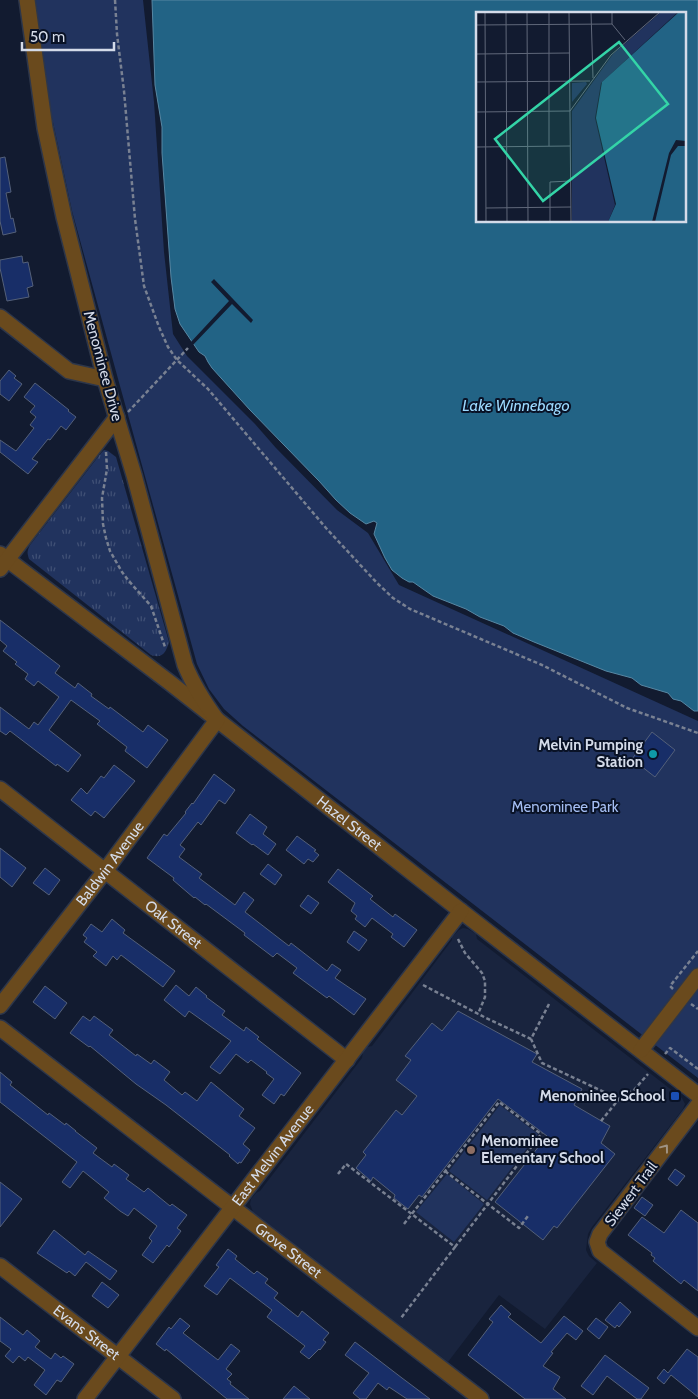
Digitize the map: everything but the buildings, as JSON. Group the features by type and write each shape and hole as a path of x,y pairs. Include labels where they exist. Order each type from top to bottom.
{"street":[{"name":"Menominee Drive","path":"27,0 45,128 64,217 105,379 134,475 185,665 201,698 217,720"},
{"path":"0,317 69,371 105,379"},
{"path":"2,561 117,419"},
{"name":"Hazel Street","path":"2,561 217,720 698,1095"},
{"name":"Baldwin Avenue","path":"0,1006 105,871 217,720"},
{"name":"Oak Street","path":"0,790 347,1060"},
{"name":"East Melvin Avenue","path":"85,1399 461,911"},
{"path":"641,1050 698,976"},
{"name":"Grove Street","path":"0,1028 481,1399"},
{"name":"Siewert Trail","path":"698,1105 604,1229 598,1239 598,1245 600,1251 698,1328"},
{"name":"Evans Street","path":"0,1266 173,1399"}],"path":[{"path":"115,0 135,219 144,286 152,311 176,360 208,389 332,535 393,598 410,608 542,665 627,708 698,733"},
{"path":"117,419 129,411 188,348"},
{"path":"106,452 107,469 102,498 102,513 106,538 110,551 122,572 151,606 165,647"},
{"path":"458,939 465,953 482,973 485,981 485,997 478,1014"},
{"path":"423,985 531,1039 542,1065 619,1099"},
{"path":"531,1039 549,1004"},
{"path":"601,1121 619,1099 634,1090 645,1078"},
{"path":"401,1318 542,1134 499,1102 457,1153 404,1224"},
{"path":"338,1174 346,1164 455,1247"},
{"path":"445,1171 519,1228 528,1216"}],"shaded area":[{"name":"Menominee Elementary School","path":"463,928 476,934 477,939 682,1098 685,1104 592,1227 588,1234 586,1250 589,1256 597,1263 545,1329 499,1295 448,1362 253,1212 250,1204 251,1199 260,1191 362,1058 363,1052 367,1047 372,1046 452,940 452,937"}],"green space":[{"name":"Menominee Park","path":"35,0 143,0 154,102 164,252 173,334 187,356 337,510 368,533 399,585 698,721 698,1078 243,726 224,709 209,689 197,664 72,211 51,113"},
{"path":"104,450 116,457 169,642 165,652 158,656 151,655 28,557 30,545"},
{"path":"500,1105 538,1134 487,1200 449,1171"},
{"path":"447,1174 484,1204 454,1242 416,1212"}],"water":[{"name":"Lake Winnebago","path":"152,0 698,0 698,711 694,711 681,701 673,699 668,693 641,685 632,678 606,671 513,633 504,626 433,596 392,570 374,534 377,523 374,521 366,524 336,500 212,368 180,324 175,309 171,277 162,153 162,127 155,85"}],"pier":[{"path":"214,279 253,320 251,323 232,304 192,346 190,343 229,301 211,282"}],"place":[{"name":"Melvin Pumping Station","path":"653,754"},
{"name":"Menominee School","path":"675,1096"},
{"name":"Menominee Elementary School","path":"471,1150"}]}
